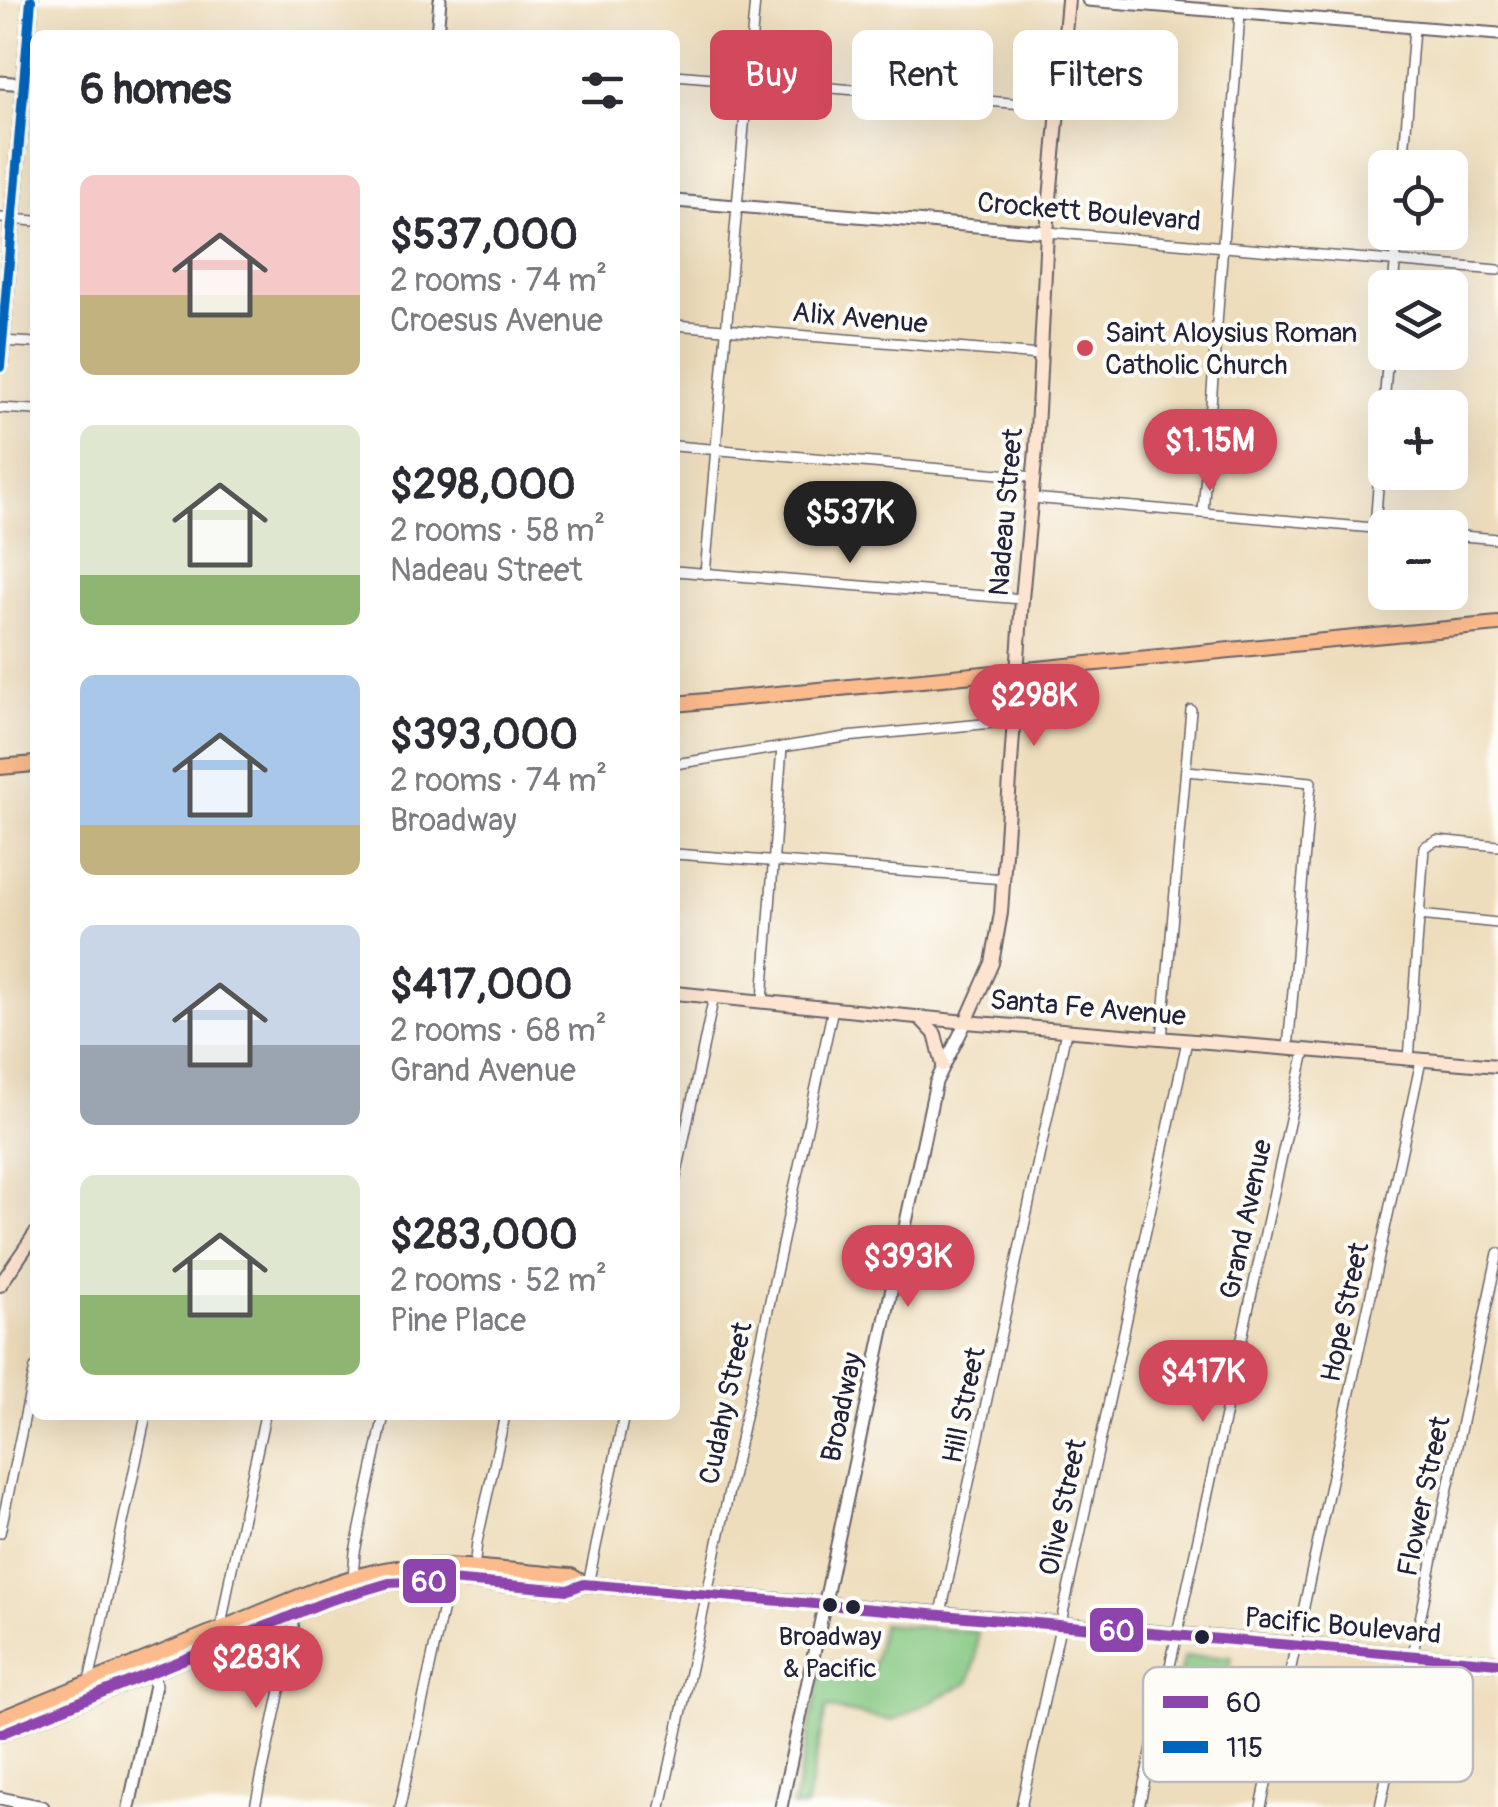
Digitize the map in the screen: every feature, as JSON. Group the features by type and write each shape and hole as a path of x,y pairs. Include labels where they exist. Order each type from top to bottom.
{"main road":[{"path":"30,30 31,0"},
{"name":"Nadeau Street","path":"1065,30 1068,0"},
{"path":"0,368 6,219 29,84 30,42"},
{"name":"Nadeau Street","path":"966,1022 992,962 1001,912 1057,120"},
{"path":"680,704 1498,624"},
{"path":"0,767 30,764"},
{"name":"Santa Fe Avenue","path":"680,993 1066,1031 1498,1066"},
{"path":"920,1017 935,1034 943,1066"},
{"path":"0,1285 30,1241"},
{"path":"0,1734 224,1628 318,1589 404,1567 449,1574"},
{"path":"0,1718 90,1682 150,1665 341,1597 389,1583 449,1574"},
{"name":"Pacific Boulevard","path":"449,1574 571,1576 586,1584 1498,1663"}],"street":[{"path":"437,30 440,0"},
{"path":"752,30 755,0"},
{"path":"1088,0 1498,34"},
{"path":"1202,513 1240,12"},
{"path":"1404,150 1414,28"},
{"path":"680,76 710,78"},
{"path":"0,82 29,84"},
{"path":"832,88 1013,102"},
{"path":"705,574 745,120"},
{"name":"Crockett Boulevard","path":"680,201 1498,270"},
{"path":"1394,270 1396,250"},
{"name":"Alix Avenue","path":"680,324 1040,355"},
{"path":"1,350 30,345"},
{"path":"1381,510 1387,370"},
{"path":"0,408 30,410"},
{"path":"680,446 1034,477"},
{"path":"1032,498 1368,527"},
{"path":"1468,536 1498,539"},
{"path":"680,572 1022,600"},
{"path":"1162,1038 1191,710"},
{"path":"680,763 846,737 1014,722"},
{"path":"763,1000 782,747"},
{"path":"1186,771 1311,782 1288,1050"},
{"name":"Hope Street","path":"1291,1667 1415,1060 1424,846 1437,840 1498,846"},
{"path":"680,854 1004,879"},
{"path":"1419,915 1498,922"},
{"path":"680,1158 714,996"},
{"name":"Cudahy Street","path":"661,1807 833,1008"},
{"name":"Broadway","path":"782,1807 936,1082 966,1022"},
{"name":"Hill Street","path":"942,1613 1066,1031"},
{"name":"Olive Street","path":"1021,1807 1187,1041"},
{"name":"Grand Avenue","path":"1169,1667 1305,1051"},
{"name":"Flower Street","path":"1410,1667 1498,1253"},
{"path":"0,1534 30,1392"},
{"path":"90,1682 145,1420"},
{"path":"224,1628 230,1577 264,1420"},
{"path":"353,1577 358,1533 383,1420"},
{"path":"474,1575 504,1420"},
{"path":"586,1584 623,1420"},
{"path":"400,1807 449,1574"},
{"path":"255,1807 291,1639 292,1616"},
{"path":"130,1807 155,1686 150,1665"},
{"name":"Grand Avenue","path":"1139,1807 1144,1782"},
{"name":"Hope Street","path":"1261,1807 1266,1782"},
{"name":"Flower Street","path":"1380,1807 1385,1782"},
{"path":"0,1798 43,1807"}],"green space":[{"path":"882,1624 978,1632 969,1682 893,1721 826,1708 806,1807 793,1807 823,1662 872,1672"},
{"path":"1232,1656 1230,1667 1182,1667 1184,1657"}],"transit line":[{"name":"115","path":"0,367 31,0"},
{"name":"60","path":"0,1734 325,1602 389,1583 449,1580 568,1590 584,1584 1498,1663"}],"place":[{"name":"Saint Aloysius Roman Catholic Church","path":"1085,348"},
{"name":"Broadway & Pacific","path":"830,1605"}]}
